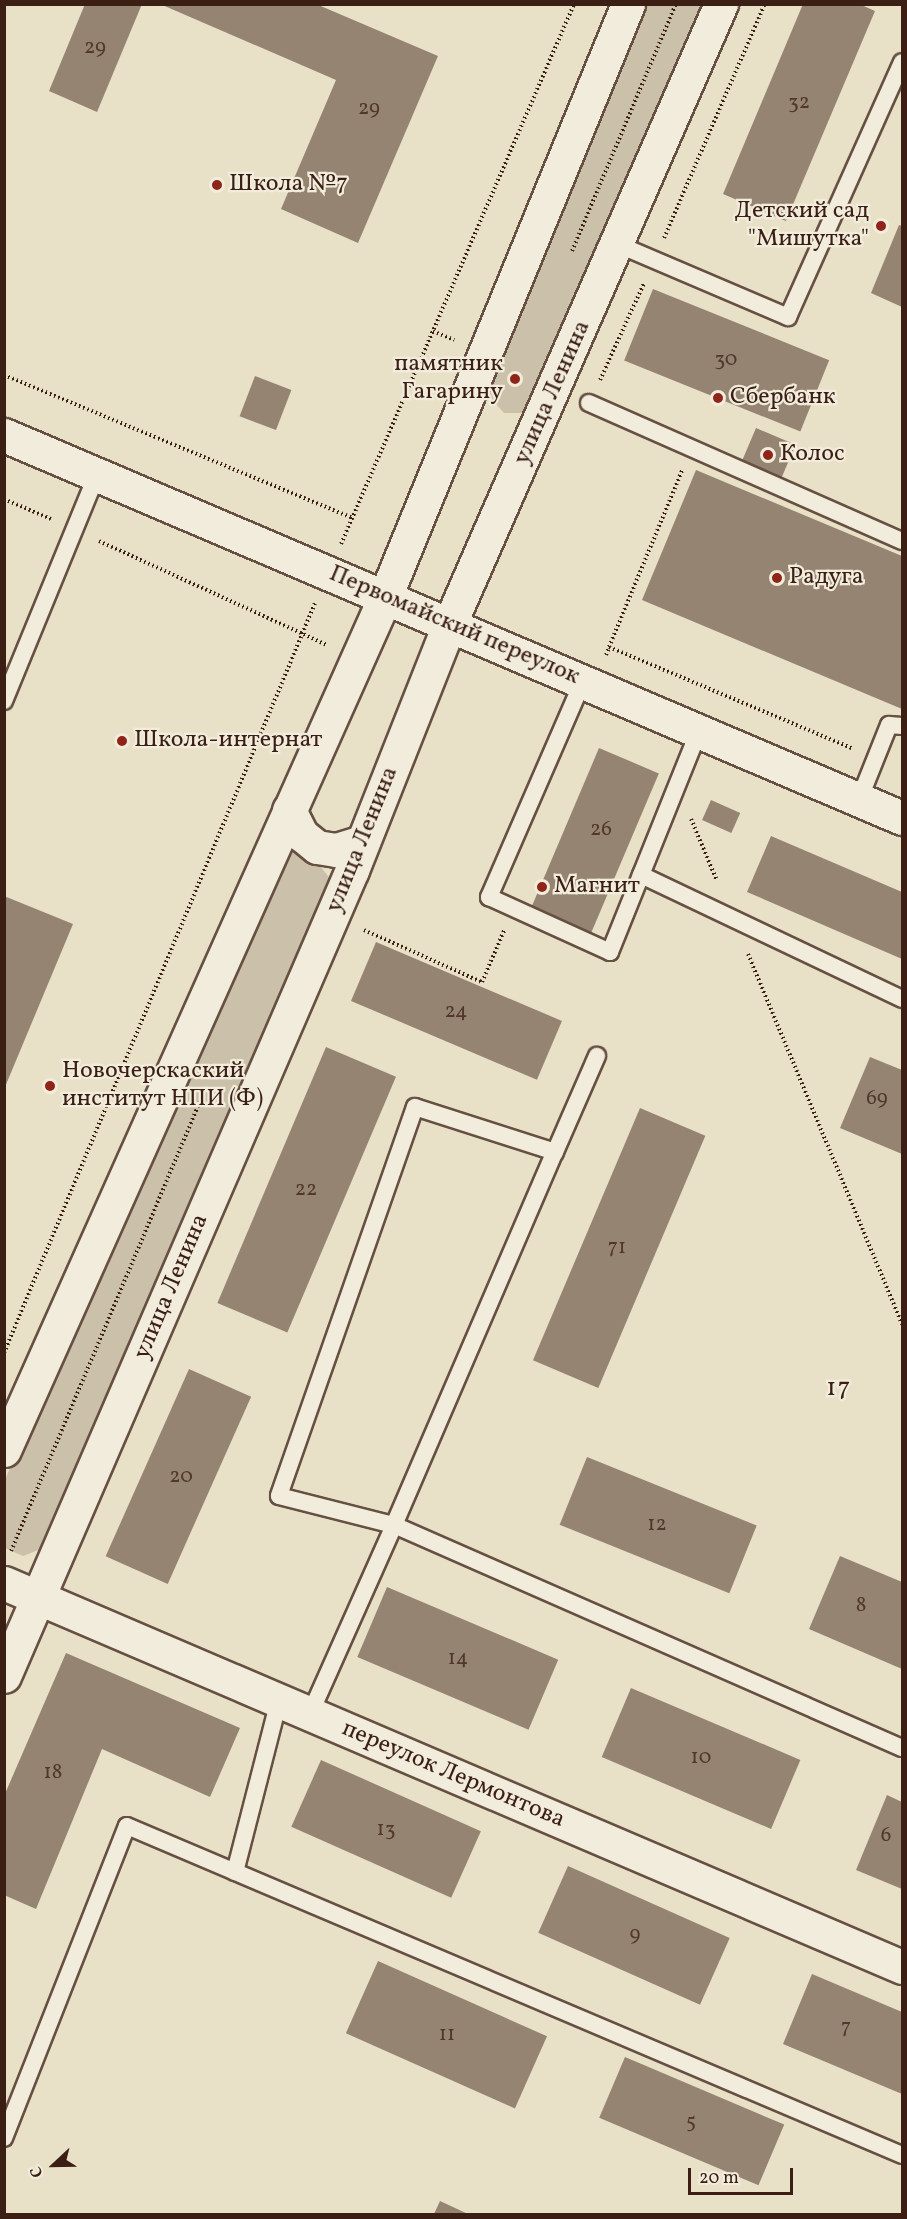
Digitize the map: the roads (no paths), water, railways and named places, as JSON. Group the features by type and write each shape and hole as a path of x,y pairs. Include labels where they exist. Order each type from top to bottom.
{"street":[{"path":"4,1450 385,597 628,4"},
{"name":"улица Ленина","path":"4,1676 363,842 450,623 721,4"},
{"name":"Первомайский переулок","path":"4,435 450,623 903,818"},
{"path":"289,810 302,835 317,847 336,850 363,842"},
{"name":"переулок Лермонтова","path":"6,1571 38,1598 903,1967"}],"lane":[{"path":"617,244 788,317 903,62"},
{"path":"589,403 903,541"},
{"path":"4,701 97,474"},
{"path":"587,683 489,897 610,952 699,731"},
{"path":"859,800 889,724 903,726"},
{"path":"641,875 903,999"},
{"path":"310,1714 597,1056"},
{"path":"555,1152 415,1107 279,1496 394,1525 903,1748"},
{"path":"235,1872 279,1701"},
{"path":"4,2138 127,1826 903,2155"}],"place":[{"name":"Школа №7","path":"217,185"},
{"name":"Детский сад \"Мишутка\"","path":"881,226"},
{"name":"памятник Гагарину","path":"515,379"},
{"name":"Сбербанк","path":"718,398"},
{"name":"Колос","path":"768,455"},
{"name":"Радуга","path":"777,578"},
{"name":"Школа-интернат","path":"122,741"},
{"name":"Магнит","path":"542,887"},
{"name":"Новочерскаский институт НПИ (Ф)","path":"50,1086"}],"district":[{"name":"17","path":"839,1389"}]}
